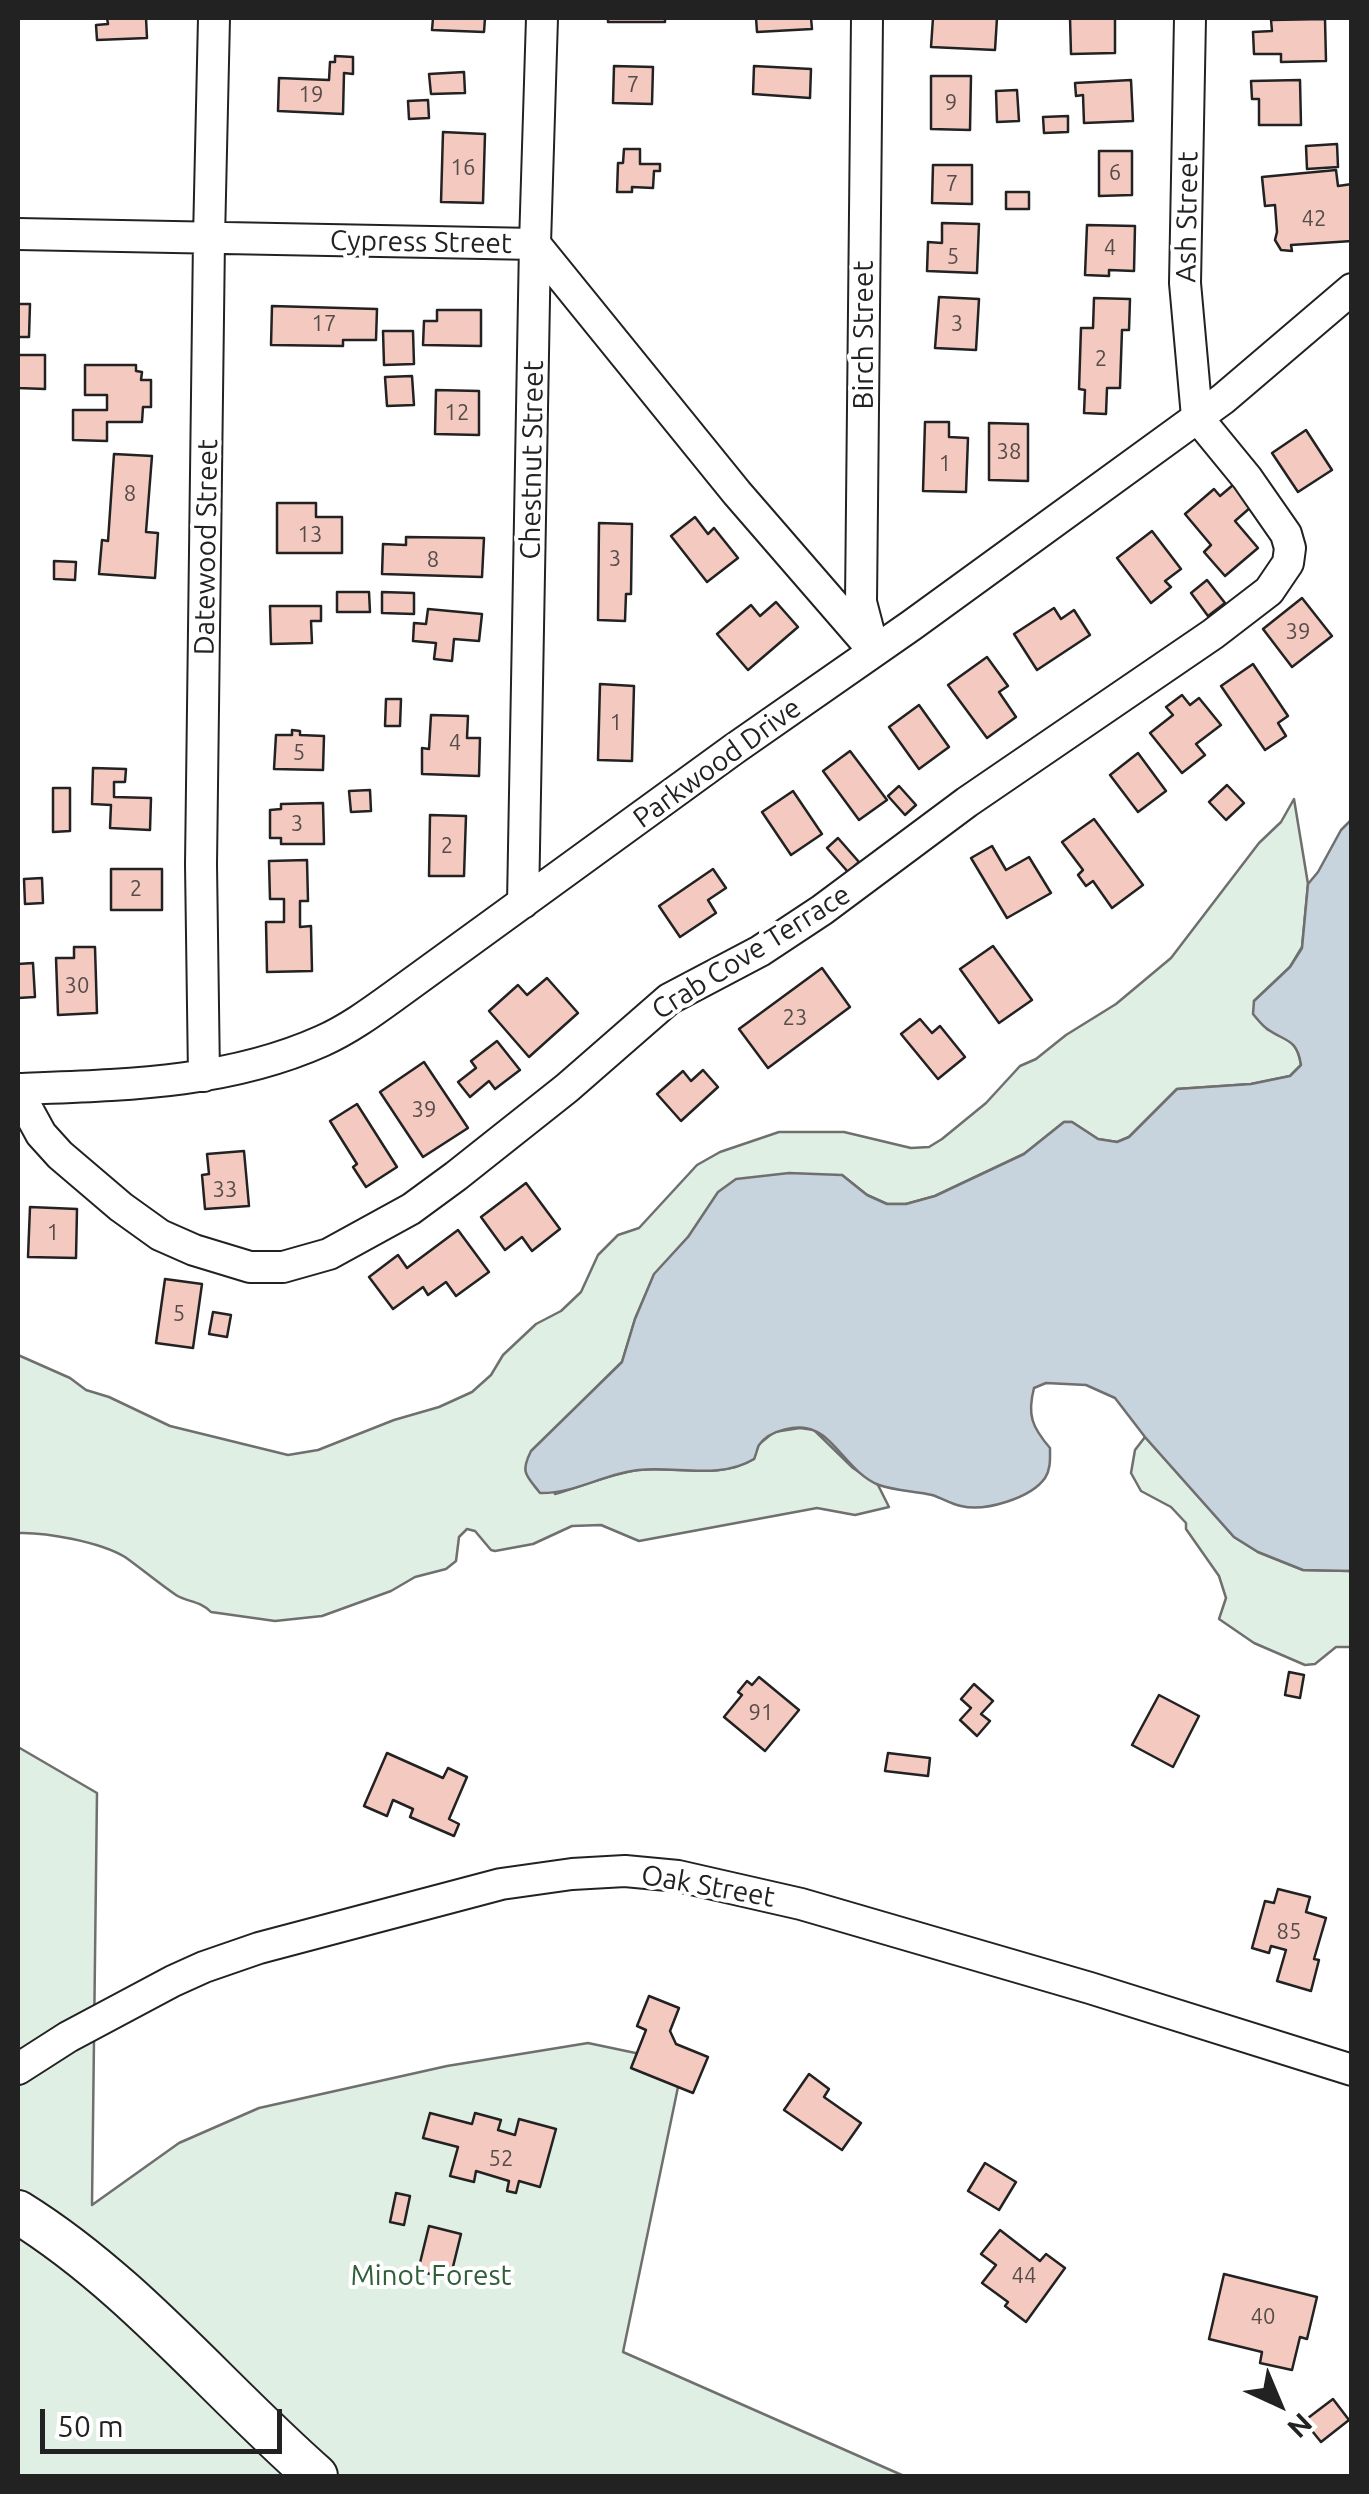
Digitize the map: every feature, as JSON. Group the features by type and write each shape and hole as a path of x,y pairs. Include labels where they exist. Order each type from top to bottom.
{"street":[{"name":"Datewood Street","path":"204,1076 201,864 214,18"},
{"name":"Chestnut Street","path":"524,903 542,18"},
{"name":"Birch Street","path":"867,18 861,602 874,652"},
{"name":"Ash Street","path":"1190,18 1185,283 1198,417"},
{"name":"Cypress Street","path":"18,234 535,244 737,493 874,652"},
{"name":"Parkwood Drive","path":"18,1091 204,1076 270,1060 346,1028 1198,417 1352,289"},
{"name":"Crab Cove Terrace","path":"18,1091 41,1134 60,1154 140,1222 177,1243 250,1266 269,1268 312,1261 362,1238 411,1209 471,1164 567,1088 669,999 760,951 822,910 967,802 1213,634 1269,591 1288,564 1290,548 1286,534 1248,478 1198,417"},
{"name":"Oak Street","path":"18,2069 68,2037 173,1982 259,1948 501,1884 560,1875 625,1872 691,1879 802,1904 1352,2070"},
{"path":"18,2212 104,2276 316,2476"}],"green space":[{"path":"1294,799 1308,884 1302,947 1290,967 1254,1001 1267,1029 1286,1038 1297,1051 1301,1065 1290,1076 1251,1084 1177,1089 1129,1137 1117,1142 1098,1139 1072,1122 1064,1122 1024,1154 935,1196 906,1204 887,1204 867,1195 842,1175 688,1237 654,1275 622,1362 532,1451 555,1494 638,1470 727,1469 754,1459 758,1445 774,1432 814,1430 853,1468 878,1485 889,1507 855,1515 817,1508 639,1541 601,1525 572,1526 533,1544 495,1551 475,1531 467,1529 459,1537 456,1561 446,1569 415,1577 391,1591 322,1616 275,1621 211,1612 176,1595 125,1557 102,1547 58,1536 18,1533 18,1355 170,1426 288,1455 318,1450 439,1407 472,1392 491,1375 503,1355 536,1324 561,1311 581,1292 598,1255 618,1235 639,1228 697,1165 720,1152 779,1132 844,1132 911,1148 929,1147 942,1139 986,1103 1020,1066 1116,1004 1171,958 1259,843 1281,822"},
{"path":"1145,1437 1234,1537 1258,1552 1303,1570 1351,1571 1351,1647 1336,1647 1315,1664 1305,1665 1254,1643 1219,1619 1226,1598 1219,1576 1186,1529 1186,1523 1171,1507 1141,1491 1131,1473 1135,1450"},
{"name":"Minot Forest","path":"18,1747 97,1793 92,2205 179,2143 259,2108 447,2066 588,2043 683,2063 623,2352 904,2476 18,2476"}],"shaded area":[{"path":"1351,820 1351,1571 1303,1570 1258,1552 1234,1537 1115,1398 1086,1385 1046,1383 1034,1388 1031,1413 1035,1427 1050,1448 1048,1471 1029,1492 994,1505 961,1506 932,1495 879,1485 861,1474 823,1435 801,1428 770,1435 759,1445 754,1459 727,1469 639,1470 540,1493 526,1474 531,1451 622,1362 654,1274 688,1237 718,1192 736,1179 789,1173 842,1175 867,1195 887,1204 906,1204 935,1196 1024,1154 1064,1122 1072,1122 1098,1139 1117,1142 1129,1137 1177,1089 1251,1084 1290,1076 1301,1065 1296,1049 1259,1021 1253,1014 1254,1001 1290,967 1302,948 1308,884"}],"building":[{"path":"107,18 146,18 147,38 97,40 96,25 108,24"},
{"path":"433,18 485,18 484,32 432,30"},
{"path":"608,18 665,18 665,22 608,22"},
{"path":"756,18 811,18 812,29 757,32"},
{"path":"933,18 997,18 995,50 931,47"},
{"path":"1070,18 1115,18 1115,53 1071,54"},
{"path":"1325,19 1326,61 1281,62 1281,54 1254,54 1253,32 1272,31 1271,20"},
{"path":"335,56 353,57 353,74 344,73 343,114 278,111 279,78 329,80 330,62 335,62"},
{"path":"614,66 653,67 652,104 613,103"},
{"path":"754,66 811,69 810,98 753,94"},
{"path":"464,72 465,93 431,94 429,74"},
{"path":"931,76 971,76 970,130 931,129"},
{"path":"1131,80 1133,121 1084,123 1083,95 1076,96 1075,83"},
{"path":"1300,80 1301,125 1259,125 1259,99 1252,99 1251,81"},
{"path":"1017,90 1019,121 997,122 996,91"},
{"path":"428,100 429,118 409,119 408,101"},
{"path":"1068,116 1068,132 1044,133 1043,117"},
{"path":"443,132 485,134 483,203 441,202"},
{"path":"1337,144 1338,167 1307,169 1306,146"},
{"path":"624,149 640,149 640,164 660,164 660,171 654,171 653,188 632,187 632,192 617,192 618,163 623,163"},
{"path":"1099,151 1132,151 1132,195 1099,196"},
{"path":"933,165 972,165 972,204 932,203"},
{"path":"1336,170 1338,186 1352,184 1352,241 1291,245 1292,251 1281,250 1275,240 1275,205 1265,206 1262,177"},
{"path":"1006,192 1029,192 1029,209 1006,209"},
{"path":"942,223 979,224 977,273 927,271 928,242 942,243"},
{"path":"1087,225 1135,226 1134,271 1109,270 1109,276 1085,275"},
{"path":"939,297 979,299 976,350 935,348"},
{"path":"1094,298 1130,299 1129,330 1122,330 1120,388 1107,388 1106,414 1084,413 1085,390 1079,389 1081,328 1093,328"},
{"path":"18,304 30,304 29,337 18,337"},
{"path":"272,306 377,309 376,340 343,340 343,346 271,345"},
{"path":"437,310 481,310 481,346 423,345 424,321 437,321"},
{"path":"383,331 413,331 414,364 384,365"},
{"path":"18,355 45,355 45,389 18,388"},
{"path":"85,365 136,365 136,371 142,372 141,380 151,380 151,407 143,407 142,422 107,422 107,441 73,440 73,410 107,410 107,395 85,395"},
{"path":"412,376 414,405 387,406 385,377"},
{"path":"436,390 479,391 479,435 435,434"},
{"path":"925,422 949,422 949,437 968,438 966,492 923,491"},
{"path":"989,423 1028,424 1028,481 989,480"},
{"path":"1306,430 1332,470 1298,492 1272,453"},
{"path":"114,454 152,456 146,532 158,533 155,578 99,574 102,540 108,541"},
{"path":"1233,485 1251,507 1235,521 1258,548 1225,576 1204,552 1211,545 1185,514 1214,489 1220,496"},
{"path":"277,503 316,503 316,517 342,517 342,553 277,553"},
{"path":"695,517 708,534 714,528 738,558 707,582 671,536"},
{"path":"599,523 632,524 631,594 626,594 625,621 598,620"},
{"path":"1152,531 1181,569 1165,581 1171,587 1151,603 1117,558"},
{"path":"406,537 484,538 482,577 382,574 383,544 406,545"},
{"path":"54,561 76,562 75,580 54,579"},
{"path":"1207,580 1225,603 1208,616 1191,593"},
{"path":"337,592 369,592 370,612 337,612"},
{"path":"382,592 414,593 414,614 382,613"},
{"path":"1302,598 1332,636 1292,667 1263,629"},
{"path":"776,602 798,627 748,670 717,634 751,605 760,616"},
{"path":"270,606 321,606 321,621 311,621 312,643 271,644"},
{"path":"1054,608 1061,619 1074,610 1090,635 1037,670 1014,634"},
{"path":"428,609 482,614 479,641 454,639 452,661 434,659 436,643 413,641 414,623 426,624"},
{"path":"987,657 1008,686 999,692 1016,717 987,738 948,685"},
{"path":"1253,664 1288,716 1278,723 1286,736 1265,750 1221,686"},
{"path":"600,684 634,686 632,761 598,760"},
{"path":"1182,695 1190,705 1199,698 1221,725 1196,744 1205,755 1182,773 1150,733 1173,715 1166,707"},
{"path":"386,699 401,699 400,726 385,726"},
{"path":"919,705 949,747 919,769 889,727"},
{"path":"431,715 468,716 467,738 480,738 479,776 422,774 422,748 429,749"},
{"path":"292,730 300,731 300,735 324,736 323,770 274,769 276,735 292,735"},
{"path":"850,751 887,800 859,820 823,771"},
{"path":"1138,753 1166,791 1138,812 1110,775"},
{"path":"93,768 126,769 125,782 114,782 114,797 151,798 150,830 110,828 111,805 92,804"},
{"path":"1227,785 1244,803 1226,820 1209,802"},
{"path":"899,786 916,805 905,815 888,796"},
{"path":"53,788 70,788 70,831 53,832"},
{"path":"370,790 371,811 351,812 349,791"},
{"path":"793,791 822,834 791,855 762,812"},
{"path":"323,803 324,844 281,844 281,838 270,838 270,810 281,809 281,804"},
{"path":"430,815 466,816 464,876 429,876"},
{"path":"1094,819 1143,885 1112,908 1093,881 1086,886 1078,875 1083,870 1062,842"},
{"path":"838,838 859,862 848,872 827,848"},
{"path":"992,846 1006,870 1029,857 1051,893 1007,918 971,858"},
{"path":"307,860 308,901 300,901 300,927 311,926 312,971 267,972 266,922 284,922 284,899 270,899 269,861"},
{"path":"111,869 162,869 162,910 111,910"},
{"path":"713,869 726,888 708,900 716,913 680,937 659,906"},
{"path":"42,878 43,903 25,904 24,879"},
{"path":"993,946 1032,1000 999,1023 960,969"},
{"path":"74,947 95,947 97,1013 58,1015 56,958 74,958"},
{"path":"33,963 35,997 18,998 18,964"},
{"path":"822,968 850,1007 768,1068 739,1029"},
{"path":"547,978 578,1013 529,1057 489,1011 518,985 527,995"},
{"path":"920,1019 932,1033 940,1026 965,1057 938,1079 901,1034"},
{"path":"497,1041 520,1070 495,1089 489,1081 470,1097 458,1082 476,1068 471,1061"},
{"path":"424,1062 468,1128 423,1157 380,1092"},
{"path":"703,1070 718,1087 681,1121 657,1094 683,1071 691,1081"},
{"path":"357,1104 397,1167 366,1187 353,1167 357,1164 330,1121"},
{"path":"244,1151 249,1206 205,1209 202,1175 209,1174 207,1154"},
{"path":"526,1183 560,1229 532,1251 522,1237 505,1250 481,1217"},
{"path":"30,1207 77,1209 76,1258 28,1257"},
{"path":"458,1230 489,1272 456,1296 446,1282 428,1295 423,1287 393,1309 369,1277 398,1255 407,1268"},
{"path":"165,1279 202,1284 193,1348 156,1343"},
{"path":"213,1312 231,1315 227,1337 209,1334"},
{"path":"1289,1672 1304,1675 1300,1698 1285,1695"},
{"path":"759,1677 799,1710 765,1751 724,1717 742,1695 738,1692 747,1681 752,1685"},
{"path":"974,1684 993,1701 981,1714 990,1721 977,1736 960,1720 971,1708 961,1699"},
{"path":"1159,1695 1199,1716 1173,1767 1132,1745"},
{"path":"387,1753 443,1778 448,1768 467,1777 449,1819 459,1824 454,1836 410,1817 413,1809 393,1800 387,1816 364,1806"},
{"path":"888,1753 930,1758 928,1776 885,1771"},
{"path":"1278,1889 1310,1897 1306,1912 1326,1918 1314,1959 1319,1960 1311,1991 1277,1981 1286,1950 1271,1946 1269,1953 1252,1948 1265,1901 1274,1903"},
{"path":"649,1996 679,2008 670,2031 676,2044 708,2057 693,2093 631,2068 646,2030 637,2026"},
{"path":"809,2074 829,2089 824,2097 861,2123 842,2150 784,2110"},
{"path":"430,2113 472,2124 475,2113 501,2120 498,2130 515,2135 519,2119 556,2129 540,2187 519,2181 516,2193 507,2191 509,2181 476,2171 474,2182 450,2176 458,2147 423,2138"},
{"path":"985,2163 1016,2182 999,2210 968,2191"},
{"path":"396,2193 410,2196 404,2225 390,2222"},
{"path":"429,2226 461,2234 450,2279 418,2271"},
{"path":"1000,2230 1040,2261 1046,2254 1065,2268 1026,2322 1005,2306 1008,2302 982,2283 996,2265 981,2254"},
{"path":"1224,2274 1317,2297 1307,2339 1300,2337 1292,2370 1260,2363 1262,2352 1209,2339"},
{"path":"1333,2399 1349,2420 1321,2442 1304,2421"}]}
